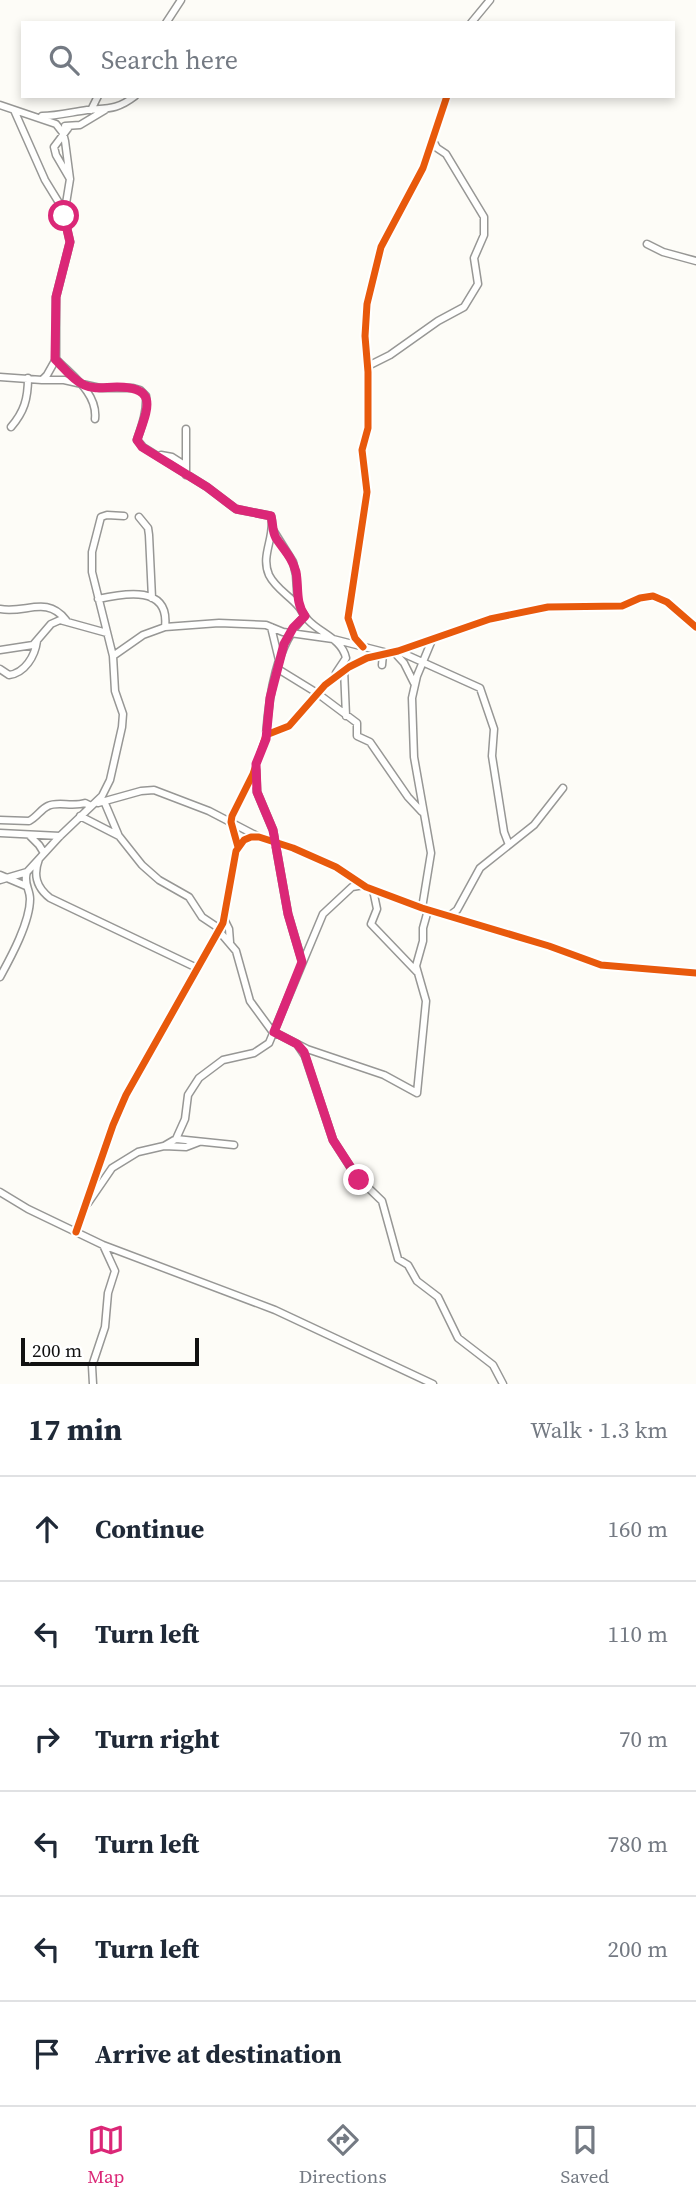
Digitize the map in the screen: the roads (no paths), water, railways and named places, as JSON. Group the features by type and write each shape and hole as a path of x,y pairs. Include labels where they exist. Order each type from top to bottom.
{"street":[{"path":"167,21 181,0"},
{"path":"473,21 490,0"},
{"path":"91,110 97,98"},
{"path":"33,117 105,110 122,106 132,98"},
{"path":"266,735 289,726 333,677 354,641 348,618 367,492 362,450 368,428 365,336 367,304 378,255 389,229 423,168 446,98"},
{"path":"0,105 66,130"},
{"path":"14,110 45,180 64,211 70,242 56,297 55,359 42,380"},
{"path":"70,179 54,147 66,130 105,110"},
{"path":"64,211 70,179 66,130"},
{"path":"368,366 390,355 438,321 464,307 478,284 474,258 483,239 484,217 446,155 433,141"},
{"path":"647,244 663,252 696,261"},
{"path":"55,359 81,384 96,407 95,419"},
{"path":"0,377 64,380 100,388 133,388 144,392 146,407 137,440 142,447 218,494 236,509 271,516 276,538 293,562 298,606"},
{"path":"10,427 24,408 28,394 28,378"},
{"path":"186,429 186,475"},
{"path":"156,454 172,457 186,466"},
{"path":"2,877 27,872 93,805 110,780 123,718 115,691 113,656 91,559 99,521 105,515 124,516"},
{"path":"139,517 148,528 152,598"},
{"path":"272,527 267,552 268,572 280,590 305,616 333,639 345,654 346,716"},
{"path":"98,599 129,593 152,598 162,603 165,627"},
{"path":"333,677 367,658 432,640 480,622 534,610 570,606 622,606 653,596 667,602 696,627"},
{"path":"0,609 47,607 59,612 66,620"},
{"path":"279,661 290,633 305,616"},
{"path":"0,650 29,646 37,641 51,624 60,620 107,633"},
{"path":"113,656 143,635 165,627 219,623 271,627 290,633 354,641 363,647 390,652 470,681 480,688 494,729 492,756 504,832 509,845"},
{"path":"238,848 231,822 266,735 270,698 281,671 271,627"},
{"path":"104,801 119,836 140,863 162,882 189,897 202,918 220,930 237,952 250,1001 274,1032 297,1044 384,1075 417,1093 426,1002 417,972 431,853 414,757 412,698 414,683 432,640"},
{"path":"0,668 9,675 21,670 33,656 37,641"},
{"path":"382,665 390,652"},
{"path":"390,652 404,663 414,683"},
{"path":"281,671 317,693 357,723 357,736 370,742 408,797 422,812"},
{"path":"256,764 257,792 271,823 288,914 302,962"},
{"path":"449,916 457,910 480,868 536,823 563,788"},
{"path":"0,820 29,821 45,808 55,804 93,805 135,792 152,790 203,808 259,837 328,862 373,890 425,909 549,946 601,965 696,973"},
{"path":"80,816 119,836"},
{"path":"0,833 60,836"},
{"path":"30,836 42,855"},
{"path":"76,1231 126,1095 225,919 238,848 244,840 259,837"},
{"path":"42,855 36,867 36,881 50,898 197,968"},
{"path":"0,978 14,949 31,901 26,886 27,872"},
{"path":"2,877 26,886"},
{"path":"176,1139 185,1119 188,1095 199,1078 223,1060 261,1051 269,1043 324,912 352,887 364,885"},
{"path":"373,890 377,909 371,924 417,972"},
{"path":"225,919 230,944"},
{"path":"297,1044 305,1056 334,1142 356,1176 384,1205 398,1259 408,1265 417,1281 438,1297 458,1338 493,1364 503,1384"},
{"path":"164,1146 176,1139 234,1145"},
{"path":"85,1206 112,1168 138,1152 164,1146 186,1147 204,1140"},
{"path":"0,1192 24,1207 103,1245 275,1310 433,1384"},
{"path":"93,1384 92,1366 105,1327 108,1293 115,1270 103,1245"}]}
